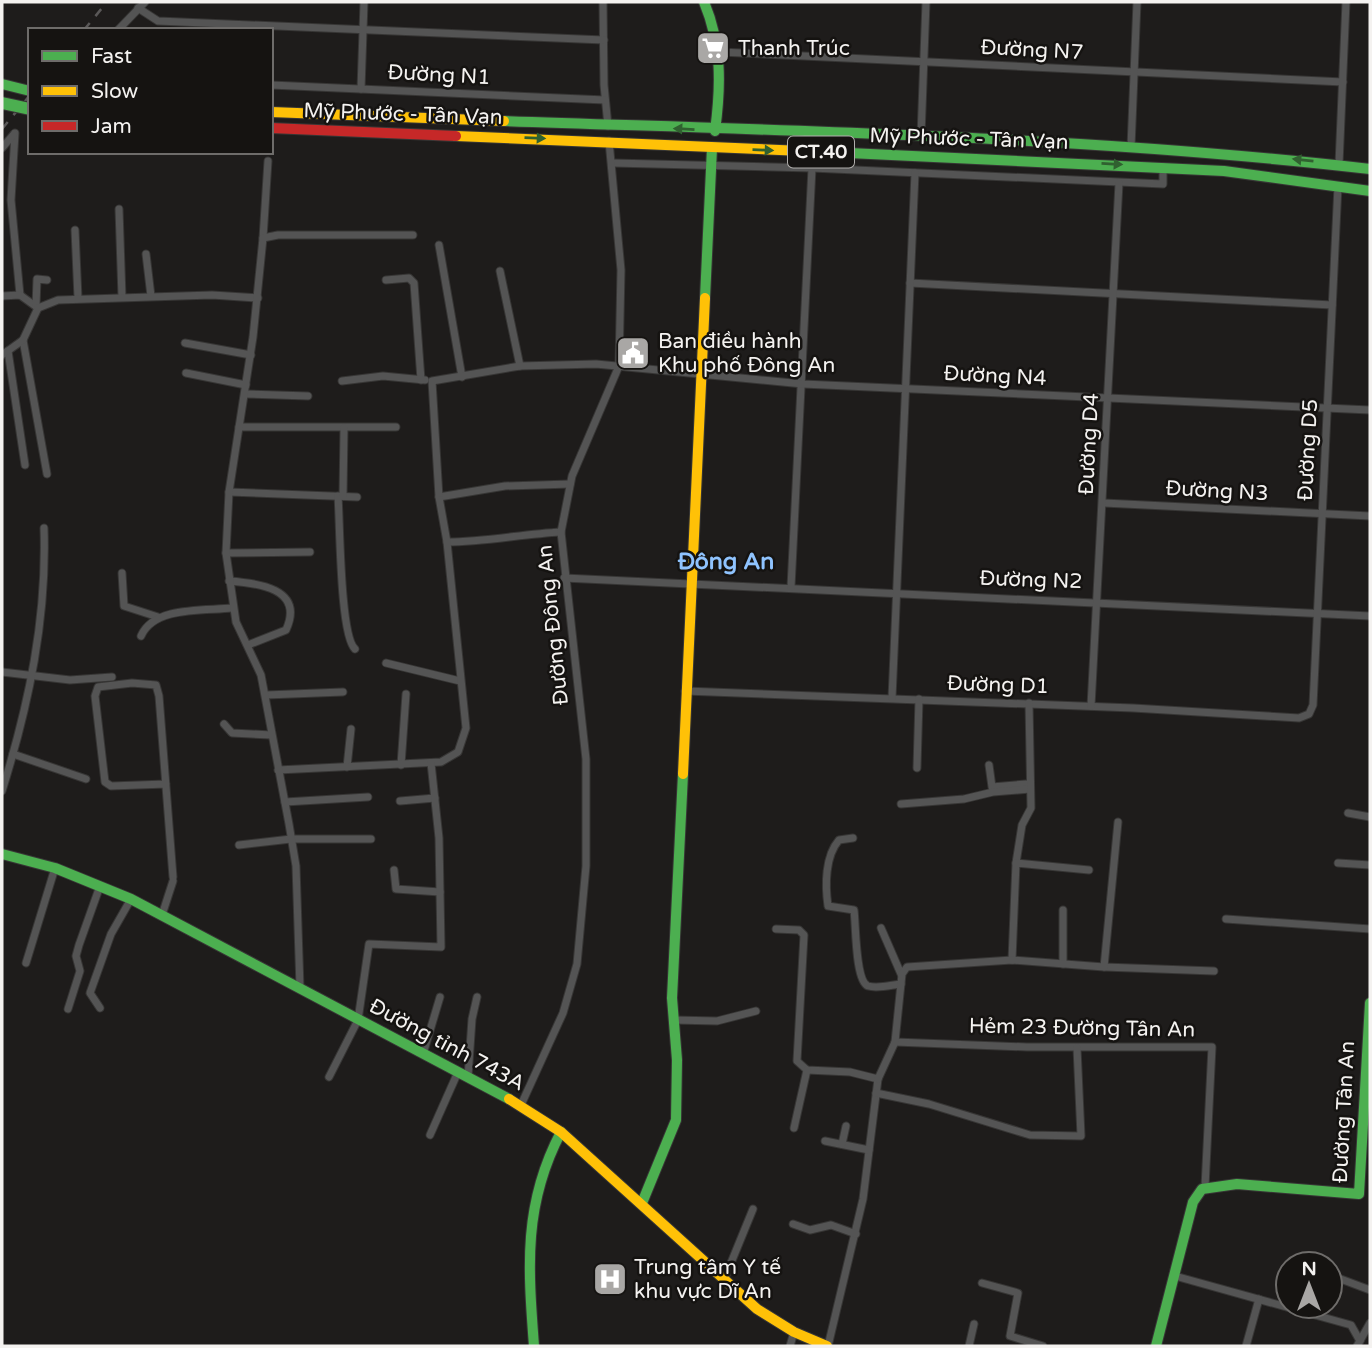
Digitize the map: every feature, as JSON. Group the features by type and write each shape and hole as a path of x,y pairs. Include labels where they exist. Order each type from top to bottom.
{"main road":[{"path":"642,1203 676,1120 677,1060 674,1020 685,691 712,148 721,92 720,52 707,4"},
{"path":"2,85 28,91"},
{"path":"2,103 28,109"},
{"name":"Mỹ Phước - Tân Vạn","path":"273,113 715,131 921,136 1222,152 1370,169"},
{"name":"Mỹ Phước - Tân Vạn","path":"273,128 1163,167 1224,171 1370,191"},
{"name":"Đường tỉnh 743A","path":"2,854 55,868 131,899 521,1105 561,1132 757,1309 794,1332 827,1346"},
{"name":"Đường Tân An","path":"1205,1187 1247,1186 1359,1194 1367,1118 1370,1003"},
{"path":"534,1346 529,1275 533,1196 541,1170 561,1132"},
{"path":"1156,1346 1193,1202 1205,1187"}],"street":[{"path":"120,28 145,2"},
{"path":"361,89 364,2"},
{"path":"603,2 608,126"},
{"path":"921,136 926,2"},
{"path":"1131,147 1137,2"},
{"path":"1339,164 1346,2"},
{"path":"138,8 158,20 604,40"},
{"name":"Đường N7","path":"720,52 1343,82"},
{"name":"Đường N1","path":"273,85 605,100"},
{"path":"2,148 15,133 11,200 20,295"},
{"name":"Đường Đông An","path":"521,1105 572,988 586,866 586,759 561,532 570,484 619,366 621,270 609,141"},
{"path":"268,161 258,298 229,492 226,553 232,608 266,695 296,866 300,988"},
{"path":"613,163 812,168 1163,184 1163,167"},
{"path":"791,587 812,168"},
{"path":"892,698 915,173"},
{"name":"Đường D4","path":"1091,706 1104,503 1119,183"},
{"name":"Đường D5","path":"1309,714 1313,705 1338,186"},
{"path":"119,209 122,297"},
{"path":"75,230 78,298"},
{"path":"263,238 278,235 413,235"},
{"path":"439,245 462,377"},
{"path":"146,254 151,296"},
{"path":"500,271 520,366"},
{"path":"386,280 409,278 414,283 421,380"},
{"path":"25,465 5,353 23,340 37,307 37,279 47,280"},
{"path":"910,283 1332,305"},
{"path":"2,296 20,295 37,307"},
{"path":"37,307 58,300 78,298 212,295 258,298"},
{"path":"23,340 47,474"},
{"path":"185,342 251,355"},
{"name":"Đường N4","path":"342,381 383,376 432,381 520,366 552,364 619,366 803,384 1370,411"},
{"path":"186,373 246,385"},
{"path":"278,770 431,763 452,758 465,737 447,542 439,497 432,381"},
{"path":"245,394 308,396"},
{"path":"239,427 396,427"},
{"path":"344,428 341,496 344,603 349,642 355,649"},
{"path":"439,497 505,486 570,484"},
{"path":"229,492 357,497"},
{"name":"Đường N3","path":"1104,503 1370,516"},
{"path":"2,791 38,654 46,572 44,528"},
{"path":"447,542 486,542 526,534 561,532"},
{"path":"226,553 310,552"},
{"path":"122,573 124,606 158,617"},
{"name":"Đường N2","path":"564,578 1370,615"},
{"path":"229,581 264,584 283,595 288,604 290,622 286,631 248,645"},
{"path":"141,636 146,624 158,617 232,608"},
{"path":"386,663 460,681"},
{"path":"2,671 70,680 112,677"},
{"path":"162,915 173,879 166,784 156,685 139,682 98,687 95,696 105,782 111,786 166,784"},
{"name":"Đường D1","path":"685,691 1028,703 1299,718 1309,714"},
{"path":"266,695 343,692"},
{"path":"401,765 406,694"},
{"path":"916,768 919,699"},
{"path":"1012,960 1016,863 1020,832 1031,808 1028,703"},
{"path":"224,724 232,733 271,735"},
{"path":"347,767 351,729"},
{"path":"13,754 86,779"},
{"path":"329,1077 358,1020 369,944 441,947 431,763"},
{"path":"989,765 992,787 1030,786"},
{"path":"901,804 964,799 1030,786"},
{"path":"285,802 368,797"},
{"path":"400,801 435,798"},
{"path":"1348,813 1370,817"},
{"path":"1104,967 1118,822"},
{"path":"853,838 839,840 834,846 825,880 828,906 854,910 862,982 868,986 884,987 901,984"},
{"path":"239,845 291,839 371,839"},
{"path":"1016,863 1089,870"},
{"path":"1338,863 1370,865"},
{"path":"26,963 55,868"},
{"path":"394,870 396,889 440,892"},
{"path":"68,1009 80,971 76,956 100,886"},
{"path":"100,1008 90,993 111,934 131,899"},
{"path":"1063,911 1063,964"},
{"path":"1226,919 1370,929"},
{"path":"881,928 902,974"},
{"path":"776,929 799,930 804,935 797,1061 807,1070 850,1072 878,1079"},
{"path":"827,1346 856,1234 878,1079 895,1042 902,974 907,967 1012,960 1214,971"},
{"path":"423,1055 440,997"},
{"path":"430,1135 463,1075 477,997"},
{"path":"674,1020 717,1021 756,1011"},
{"name":"Hẻm 23 Đường Tân An","path":"895,1042 1077,1048 1212,1048 1205,1187"},
{"path":"876,1093 929,1104 1030,1135 1081,1136 1077,1048"},
{"path":"794,1128 807,1070"},
{"path":"842,1144 846,1126"},
{"path":"825,1141 869,1150"},
{"path":"723,1280 753,1209"},
{"path":"793,1224 810,1230 831,1225 856,1234"},
{"path":"1175,1276 1351,1325 1358,1343"},
{"path":"1344,1280 1370,1290"},
{"path":"982,1283 1018,1293 1010,1336 1043,1346"},
{"path":"1246,1346 1259,1299"},
{"path":"1358,1343 1370,1323"},
{"path":"969,1346 974,1324"},
{"path":"790,1346 794,1332"}],"railway":[{"path":"86,28 107,2"},
{"path":"2,129 28,97"}],"traffic: fast":[{"path":"704,2 717,50 718,98 715,131"},
{"path":"2,84 28,90"},
{"path":"2,103 28,109"},
{"path":"504,121 938,136 1154,149 1370,169"},
{"path":"705,298 712,148"},
{"path":"849,153 1224,171 1370,191"},
{"path":"642,1203 676,1120 677,1060 672,998 683,774"},
{"path":"2,854 55,868 131,899 509,1099"},
{"path":"1156,1346 1193,1202 1202,1189 1237,1184 1359,1194 1370,1003"},
{"path":"534,1346 530,1289 534,1211 540,1185 561,1132"}],"traffic: slow":[{"path":"273,112 504,121"},
{"path":"456,136 849,153"},
{"path":"683,774 705,298"},
{"path":"509,1099 561,1132 757,1309 794,1332 827,1346"}],"traffic: jam":[{"path":"273,128 456,136"}],"place":[{"name":"Thanh Trúc","path":"713,48"},
{"name":"Ban điều hành Khu phố Đông An","path":"633,353"},
{"name":"Trung tâm Y tế khu vực Dĩ An","path":"610,1279"}],"district":[{"name":"Đông An","path":"726,562"}]}
